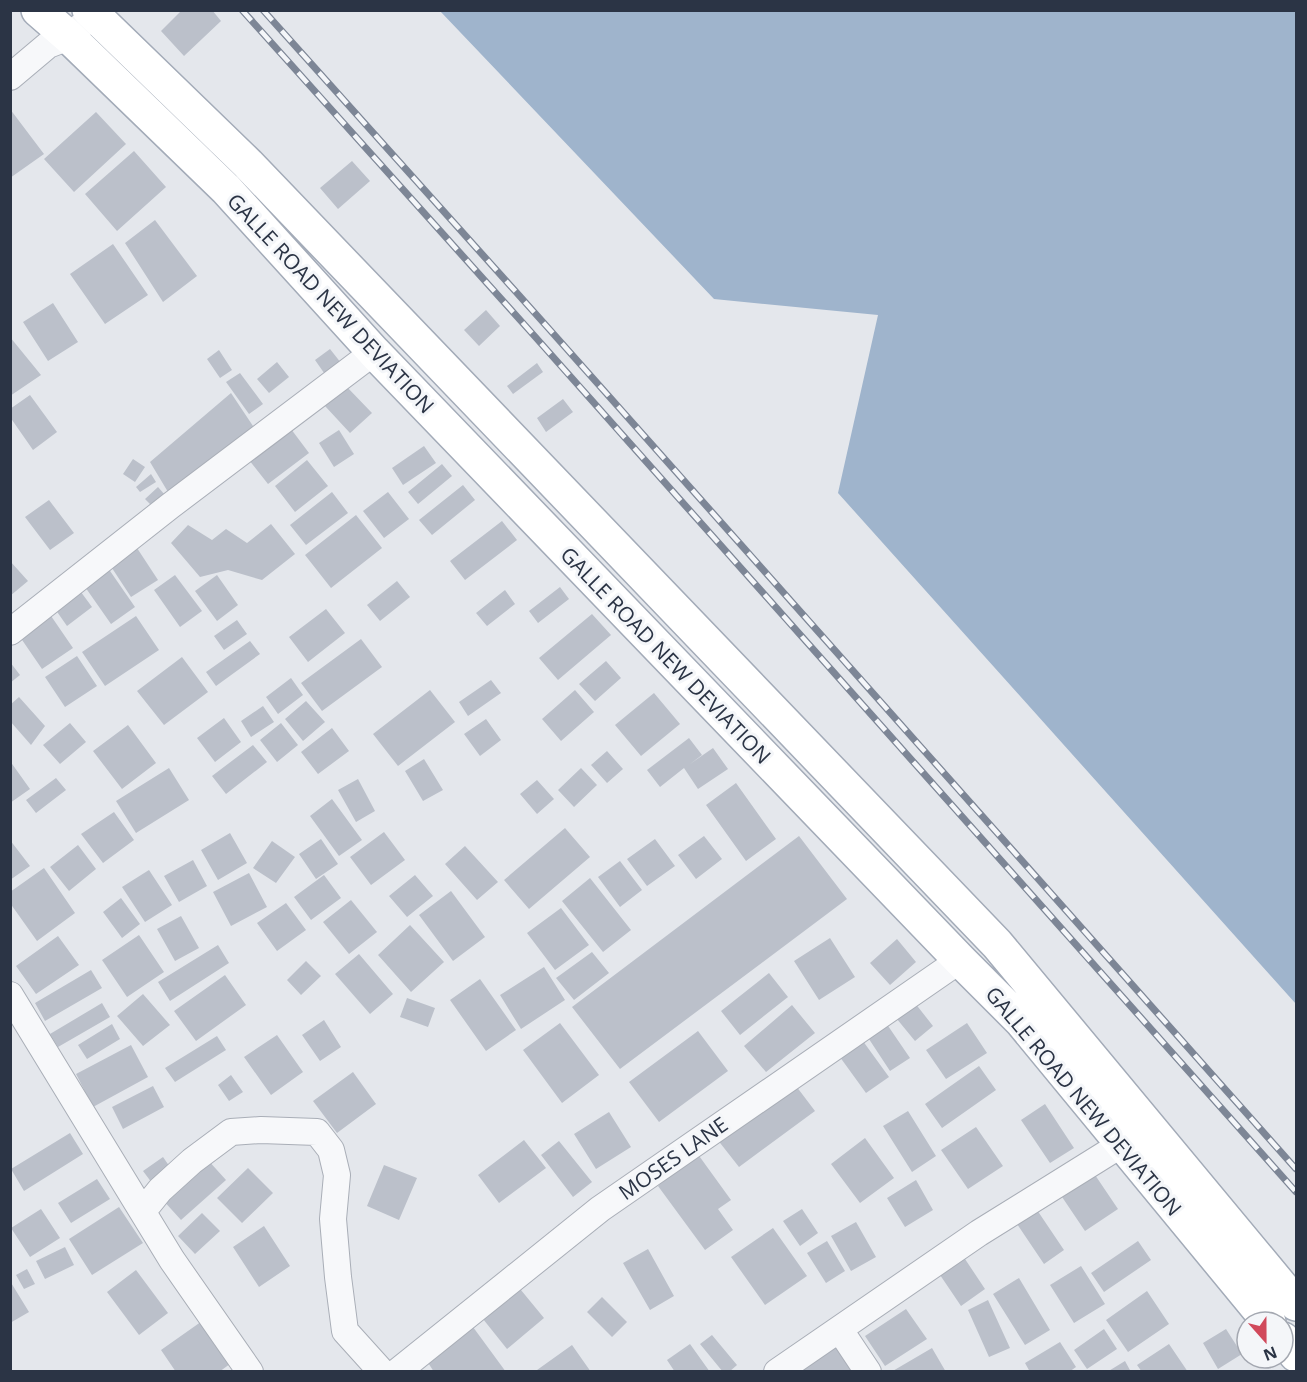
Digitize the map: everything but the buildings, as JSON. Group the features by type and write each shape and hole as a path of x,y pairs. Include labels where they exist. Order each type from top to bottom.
{"main road":[{"name":"GALLE ROAD NEW DEVIATION","path":"38,10 69,37 226,189 374,352 1021,1021 1259,1310"},
{"name":"GALLE ROAD NEW DEVIATION","path":"92,13 248,164 997,944 1296,1304"}],"street":[{"path":"10,77 48,45 69,37 92,13"},
{"path":"10,632 170,506 374,352"},
{"name":"MOSES LANE","path":"397,1371 600,1209 960,960"},
{"path":"10,995 172,1260 250,1371"},
{"path":"142,1210 192,1161 231,1132 261,1130 317,1132 331,1150 337,1175 333,1219 345,1331 382,1371"},
{"path":"777,1371 979,1233 1122,1144"},
{"path":"840,1329 867,1371"}],"water":[{"path":"440,11 1296,11 1296,1004 838,493 878,315 714,299"}],"railway":[{"path":"242,10 1296,1192"},
{"path":"263,10 1296,1169"}]}
